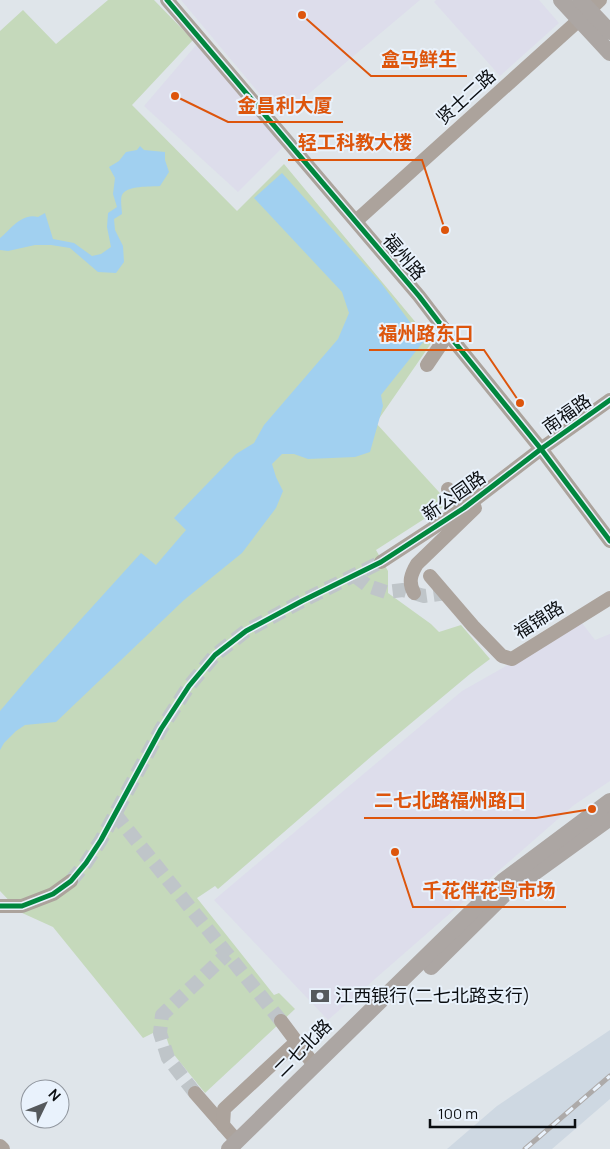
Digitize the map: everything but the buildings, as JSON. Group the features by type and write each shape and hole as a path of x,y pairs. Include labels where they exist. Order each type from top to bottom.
{"main road":[{"path":"561,0 587,7 610,32"},
{"path":"587,7 610,53"},
{"name":"二七北路","path":"236,1146 314,1065 502,881 610,801"},
{"name":"二七北路","path":"236,1146 506,894 610,818"}],"street":[{"name":"福州路","path":"167,0 419,296 610,541"},
{"name":"贤士二路","path":"356,221 587,7"},
{"path":"427,366 448,334"},
{"name":"南福路","path":"540,449 610,400"},
{"name":"新公园路","path":"381,562 464,508 540,449"},
{"path":"414,593 410,586 411,573 417,564 516,469"},
{"path":"448,489 464,508"},
{"name":"福锦路","path":"430,576 502,656 512,659 610,598"},
{"path":"0,906 22,906 53,894 71,881"},
{"path":"281,1022 314,1065"},
{"path":"223,1125 224,1109 296,1042"},
{"path":"195,1093 223,1125 236,1146"},
{"path":"0,1146 3,1149"}],"shaded area":[{"path":"181,0 420,0 280,118"},
{"path":"436,0 539,0 559,23 500,76 434,2"},
{"path":"197,44 284,146 238,192 144,106"},
{"path":"582,623 595,640 610,634 610,781 574,805 328,1020 214,900 462,691"},
{"path":"610,1030 610,1099 552,1149 447,1149 497,1106"}],"green space":[{"path":"108,0 154,0 193,40 132,105 237,211 284,164 432,342 376,423 449,503 376,550 388,571 388,593 439,632 461,625 490,659 373,755 218,889 215,886 197,898 274,995 279,993 295,1009 205,1093 171,1051 163,1028 143,1038 53,927 20,912 0,891 0,31 23,10 56,44"}],"water":[{"path":"140,146 144,150 165,152 165,160 169,172 160,186 134,188 122,195 122,214 114,219 115,230 123,246 124,262 116,273 98,272 70,248 35,245 8,251 0,250 0,238 17,223 27,217 38,217 45,213 53,239 74,243 92,256 101,254 111,247 107,227 108,213 117,207 113,194 115,178 109,167 119,161 126,152 137,150"},
{"path":"282,173 381,283 424,341 381,395 383,406 370,452 355,457 308,459 294,454 282,454 272,464 283,491 276,508 242,553 184,600 56,722 25,725 4,743 0,750 0,711 141,553 156,565 186,530 174,518 236,454 254,443 264,425 338,339 349,313 342,292 254,198"}],"tunnel":[{"path":"71,881 101,840 161,729 189,686 215,655 246,631 381,562"},
{"path":"355,576 368,586 386,592 403,590 424,596 446,593"},
{"path":"115,814 281,1021"},
{"path":"195,1093 168,1058 160,1033 162,1015 227,954"}],"railway":[{"path":"525,1149 610,1076"}],"cycle path":[{"path":"167,0 419,296 541,449 610,541"},
{"path":"0,906 22,906 53,894 71,881 101,840 161,729 189,686 215,655 246,631 381,562 464,508 541,449 610,400"}],"place":[{"name":"盒马鲜生","path":"302,15"},
{"name":"金昌利大厦","path":"175,96"},
{"name":"轻工科教大楼","path":"445,230"},
{"name":"福州路东口","path":"520,403"},
{"name":"二七北路福州路口","path":"592,809"},
{"name":"千花伴花鸟市场","path":"395,852"},
{"name":"江西银行(二七北路支行)","path":"320,996"}]}
